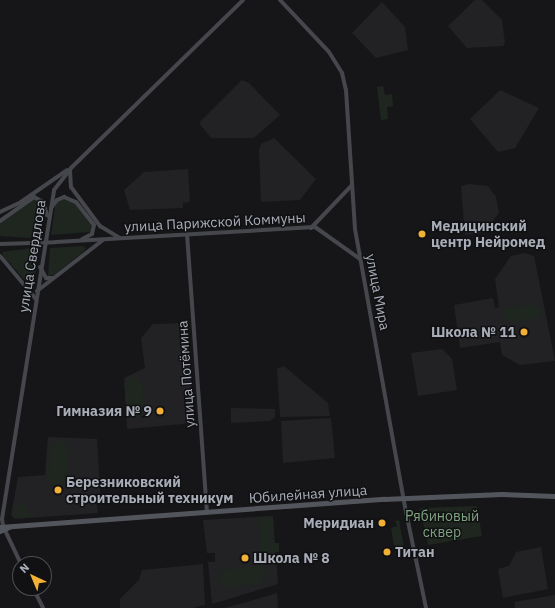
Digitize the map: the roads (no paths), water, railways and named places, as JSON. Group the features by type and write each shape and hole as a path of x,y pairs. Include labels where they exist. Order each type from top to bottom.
{"main road":[{"name":"улица Свердлова","path":"2,528 40,267 54,190 70,168 243,0"},
{"name":"улица Мира","path":"280,0 326,49 342,73 348,103 354,225 404,498 426,608"},
{"path":"0,212 21,202 70,168"},
{"path":"70,168 71,187 100,226 121,238"},
{"path":"311,228 352,185"},
{"path":"0,221 37,197 46,208 47,225"},
{"path":"49,214 53,205 60,198 70,198 76,202 94,225 94,230 88,236 74,241"},
{"name":"улица Парижской Коммуны","path":"10,244 311,228 326,233 360,259"},
{"name":"улица Потёмина","path":"187,234 207,512"},
{"path":"37,291 104,239"},
{"path":"0,240 10,244"},
{"path":"74,241 86,244 87,251"},
{"path":"0,244 10,244"},
{"path":"0,256 36,298"},
{"path":"40,267 46,278 55,277"},
{"name":"Юбилейная улица","path":"2,528 15,525 404,498 501,494 555,496"},
{"path":"2,528 17,556"},
{"path":"37,596 43,608"}],"place":[{"name":"Медицинский центр Нейромед","path":"422,234"},
{"name":"Школа № 11","path":"524,332"},
{"name":"Гимназия № 9","path":"160,411"},
{"name":"Березниковский строительный техникум","path":"58,490"},
{"name":"Меридиан","path":"382,523"},
{"name":"Титан","path":"387,552"},
{"name":"Школа № 8","path":"245,558"}],"park label":[{"name":"Рябиновый сквер","path":"442,524"}]}
